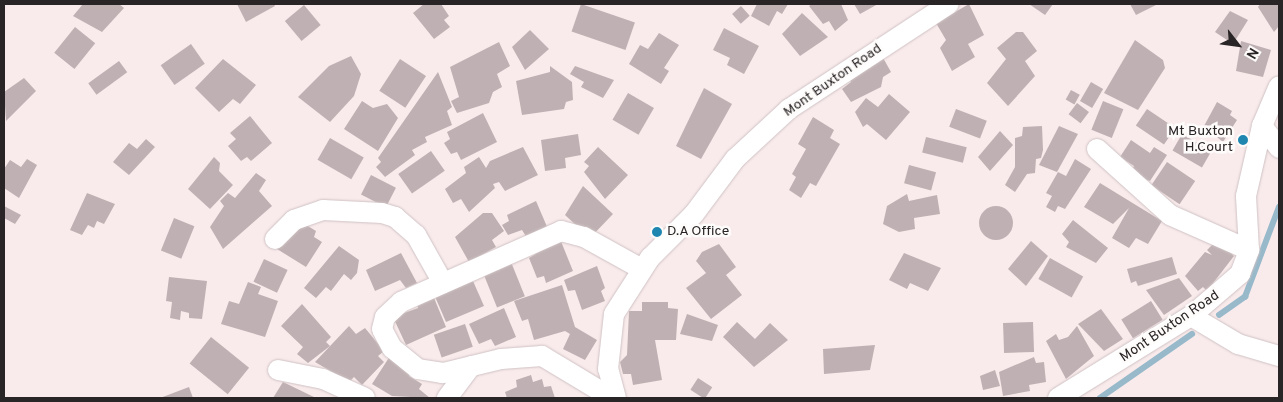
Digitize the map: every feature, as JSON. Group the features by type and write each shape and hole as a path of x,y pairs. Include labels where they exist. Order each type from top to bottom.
{"street":[{"name":"Mont Buxton Road","path":"614,398 608,369 614,314 642,269 694,214 736,160 789,109 949,4"},
{"name":"Mont Buxton Road","path":"1058,398 1191,316 1240,274 1249,250 1246,196 1262,126 1279,86"},
{"path":"1262,126 1279,148"},
{"path":"1097,149 1170,216 1249,250"},
{"path":"275,239 294,220 323,210 382,213 396,217 416,234 443,283"},
{"path":"614,398 542,356 471,366 443,373 418,369 392,348 382,329 385,317 401,302 561,231 584,237 642,269"},
{"path":"1191,316 1238,344 1279,356"},
{"path":"447,398 471,366"},
{"path":"278,370 323,379 365,398"}],"building":[{"path":"83,4 119,4 124,8 102,32 73,16"},
{"path":"237,4 274,4 275,6 246,22"},
{"path":"424,4 441,4 449,16 444,20 450,27 434,39 413,13"},
{"path":"581,4 635,23 625,50 572,31"},
{"path":"757,4 788,4 782,14 777,11 769,26 751,16"},
{"path":"812,4 841,4 848,20 835,31 829,21 823,24 809,6"},
{"path":"854,4 878,4 860,14"},
{"path":"969,4 984,35 968,44 975,57 952,71 940,48 946,40 936,23"},
{"path":"1029,4 1053,4 1045,15"},
{"path":"1130,4 1155,4 1156,5 1136,15"},
{"path":"1260,4 1279,4 1279,26 1274,32 1258,7"},
{"path":"304,5 321,25 302,41 285,21"},
{"path":"741,6 750,16 741,24 732,14"},
{"path":"1230,11 1248,20 1233,44 1215,32"},
{"path":"802,13 828,37 800,56 782,34"},
{"path":"75,27 95,43 74,69 54,53"},
{"path":"724,28 759,46 744,74 727,65 730,58 713,50"},
{"path":"530,30 549,49 525,70 512,47"},
{"path":"1016,32 1023,32 1037,51 1025,61 1035,76 1008,106 987,83 1006,59 997,48"},
{"path":"659,33 679,45 664,68 669,71 661,84 629,64 640,45 648,49"},
{"path":"1135,40 1163,60 1165,68 1138,110 1104,93"},
{"path":"1241,41 1271,50 1263,77 1236,71"},
{"path":"499,42 510,66 497,74 502,87 493,92 489,103 457,113 451,101 459,97 450,67"},
{"path":"191,44 205,64 174,85 161,65"},
{"path":"351,56 361,74 354,96 330,122 298,97 329,66"},
{"path":"882,56 891,72 883,77 881,87 851,102 842,89 851,82 849,78"},
{"path":"223,59 256,85 240,104 233,99 219,112 195,88"},
{"path":"400,59 426,76 405,108 379,91"},
{"path":"119,61 127,72 96,95 88,83"},
{"path":"550,66 572,82 573,100 566,102 564,109 522,115 516,81 550,72"},
{"path":"575,66 614,80 603,98 581,87 584,82 570,74"},
{"path":"438,72 452,107 447,111 452,125 425,137 427,142 412,150 415,155 385,177 376,167 381,162 378,158"},
{"path":"24,78 36,91 6,121 4,92"},
{"path":"1091,82 1103,89 1092,108 1080,101"},
{"path":"704,88 732,104 701,159 676,146"},
{"path":"1071,90 1080,95 1074,104 1066,100"},
{"path":"628,93 654,108 638,135 612,120"},
{"path":"889,94 910,112 886,140 867,124 863,127 855,112 866,98 878,107"},
{"path":"362,101 373,108 387,104 398,118 378,151 344,129"},
{"path":"1103,101 1123,109 1112,138 1091,130"},
{"path":"1217,102 1232,111 1230,115 1237,120 1223,142 1204,126"},
{"path":"1077,103 1089,112 1081,123 1069,114"},
{"path":"956,109 987,121 980,139 949,127"},
{"path":"1147,109 1175,128 1164,145 1136,126"},
{"path":"483,113 497,142 461,160 457,152 451,154 444,143 450,139 447,132"},
{"path":"250,116 272,143 251,161 247,157 241,161 228,146 236,139 230,133"},
{"path":"813,117 834,130 830,138 840,144 816,186 810,183 801,198 789,190 796,177 792,174 806,149 798,144"},
{"path":"1042,126 1043,150 1041,158 1036,159 1035,173 1027,174 1015,192 1005,185 1015,167 1015,138 1022,136 1023,127"},
{"path":"1059,126 1078,134 1057,172 1039,165"},
{"path":"1000,131 1013,145 990,171 978,157"},
{"path":"578,134 581,155 565,158 566,168 545,171 541,140"},
{"path":"1182,134 1211,151 1202,167 1172,150"},
{"path":"926,137 967,147 963,163 922,153"},
{"path":"330,138 364,158 351,179 318,160"},
{"path":"146,139 155,147 129,175 113,162 129,143 137,149"},
{"path":"1131,140 1150,153 1154,147 1167,155 1150,181 1130,174 1134,166 1120,157"},
{"path":"523,147 538,175 505,191 499,182 493,184 495,188 469,212 461,199 453,203 445,189 466,173 464,167 479,157 486,168 490,161"},
{"path":"598,147 628,175 605,199 584,172 589,166 584,162"},
{"path":"431,151 445,171 412,194 398,174"},
{"path":"214,157 220,163 219,171 233,185 210,209 188,189"},
{"path":"27,159 37,165 19,198 4,188 4,169 10,160 21,167"},
{"path":"1075,159 1091,169 1065,209 1058,206 1055,212 1046,207 1052,196 1046,193 1058,172 1066,176"},
{"path":"1167,162 1195,181 1180,204 1151,185"},
{"path":"909,165 936,172 931,191 904,183"},
{"path":"256,173 266,180 259,191 272,206 223,249 210,227 224,206 220,201 228,193 235,198"},
{"path":"371,175 396,188 386,207 361,195"},
{"path":"1100,183 1162,221 1148,244 1136,238 1129,248 1112,238 1129,208 1113,224 1084,207"},
{"path":"583,186 613,214 590,238 565,215"},
{"path":"87,193 115,204 104,224 97,221 94,228 88,225 82,235 70,230"},
{"path":"907,194 909,201 937,195 940,214 914,218 915,229 899,232 883,224 887,206"},
{"path":"536,201 548,229 527,238 522,230 508,235 502,225 509,221 507,215"},
{"path":"4,206 21,215 15,224 4,218"},
{"path":"996,206 1008,211 1013,223 1008,235 996,240 984,235 979,223 984,211"},
{"path":"483,213 492,213 504,231 492,240 496,247 469,262 455,237"},
{"path":"174,218 194,226 181,259 161,250"},
{"path":"298,220 316,231 314,237 322,242 306,267 277,249"},
{"path":"1073,220 1108,248 1096,263 1066,247 1069,242 1062,234"},
{"path":"560,239 573,271 546,283 544,276 537,278 529,258"},
{"path":"1217,240 1234,256 1207,291 1203,287 1198,291 1185,276 1205,252 1212,255 1207,250"},
{"path":"1031,241 1048,256 1026,286 1008,269"},
{"path":"719,244 736,267 726,275 742,295 711,319 686,288 706,273 696,261 702,252"},
{"path":"339,246 359,260 357,273 351,280 344,274 331,291 326,287 316,298 304,288"},
{"path":"401,253 417,283 406,288 400,280 375,291 366,270"},
{"path":"904,253 941,268 928,291 910,283 907,289 889,280"},
{"path":"1172,257 1177,274 1138,286 1136,281 1131,283 1127,269"},
{"path":"1050,258 1083,276 1072,297 1038,279"},
{"path":"264,259 288,270 277,293 253,282"},
{"path":"511,262 525,296 497,308 483,273"},
{"path":"597,266 605,288 601,291 605,301 582,310 575,290 568,291 564,280"},
{"path":"169,277 207,281 202,319 189,318 189,313 181,311 180,320 170,318 172,302 166,301"},
{"path":"1179,278 1192,296 1164,315 1146,290"},
{"path":"473,281 484,306 446,322 433,292"},
{"path":"248,282 261,287 258,294 278,301 265,337 221,324 229,301 239,304"},
{"path":"562,285 575,327 597,340 585,360 563,349 570,334 565,331 534,340 528,319 522,321 514,301"},
{"path":"432,293 446,327 406,345 393,317 418,308 416,300"},
{"path":"1151,301 1163,320 1133,338 1121,320"},
{"path":"642,302 668,302 668,308 678,309 676,340 655,340 662,380 633,385 631,374 623,374 620,362 627,355 629,311 642,311"},
{"path":"302,304 331,337 326,342 330,346 308,363 297,354 303,347 281,326"},
{"path":"504,308 516,337 495,346 491,339 479,344 469,324"},
{"path":"1101,309 1123,339 1104,351 1078,324"},
{"path":"687,314 718,325 712,341 680,334"},
{"path":"737,322 755,339 770,323 788,340 754,367 723,337"},
{"path":"1033,322 1034,352 1004,353 1003,323"},
{"path":"465,324 473,347 442,357 434,335"},
{"path":"349,326 356,334 365,328 384,351 378,356 384,362 362,385 354,377 349,382 315,362"},
{"path":"1077,326 1094,356 1066,379 1046,341 1056,334 1059,340 1068,337"},
{"path":"211,337 249,368 228,394 190,363"},
{"path":"875,345 870,370 824,374 823,349"},
{"path":"390,356 412,370 409,376 422,384 419,389 430,398 392,396 372,384"},
{"path":"1034,357 1036,363 1044,362 1046,382 1029,385 1030,391 1003,396 999,372"},
{"path":"995,370 1000,386 983,390 980,376"},
{"path":"531,375 533,382 542,379 544,387 551,386 555,398 507,398 505,392 517,387 516,380"},
{"path":"698,378 712,387 705,398 690,390"},
{"path":"283,382 316,398 273,398"},
{"path":"189,387 193,398 160,398"}],"waterway":[{"path":"1219,315 1245,297 1279,207"},
{"path":"1100,398 1192,334"}],"place":[{"name":"Mt Buxton H.Court","path":"1243,140"},
{"name":"D.A Office","path":"657,232"}]}
